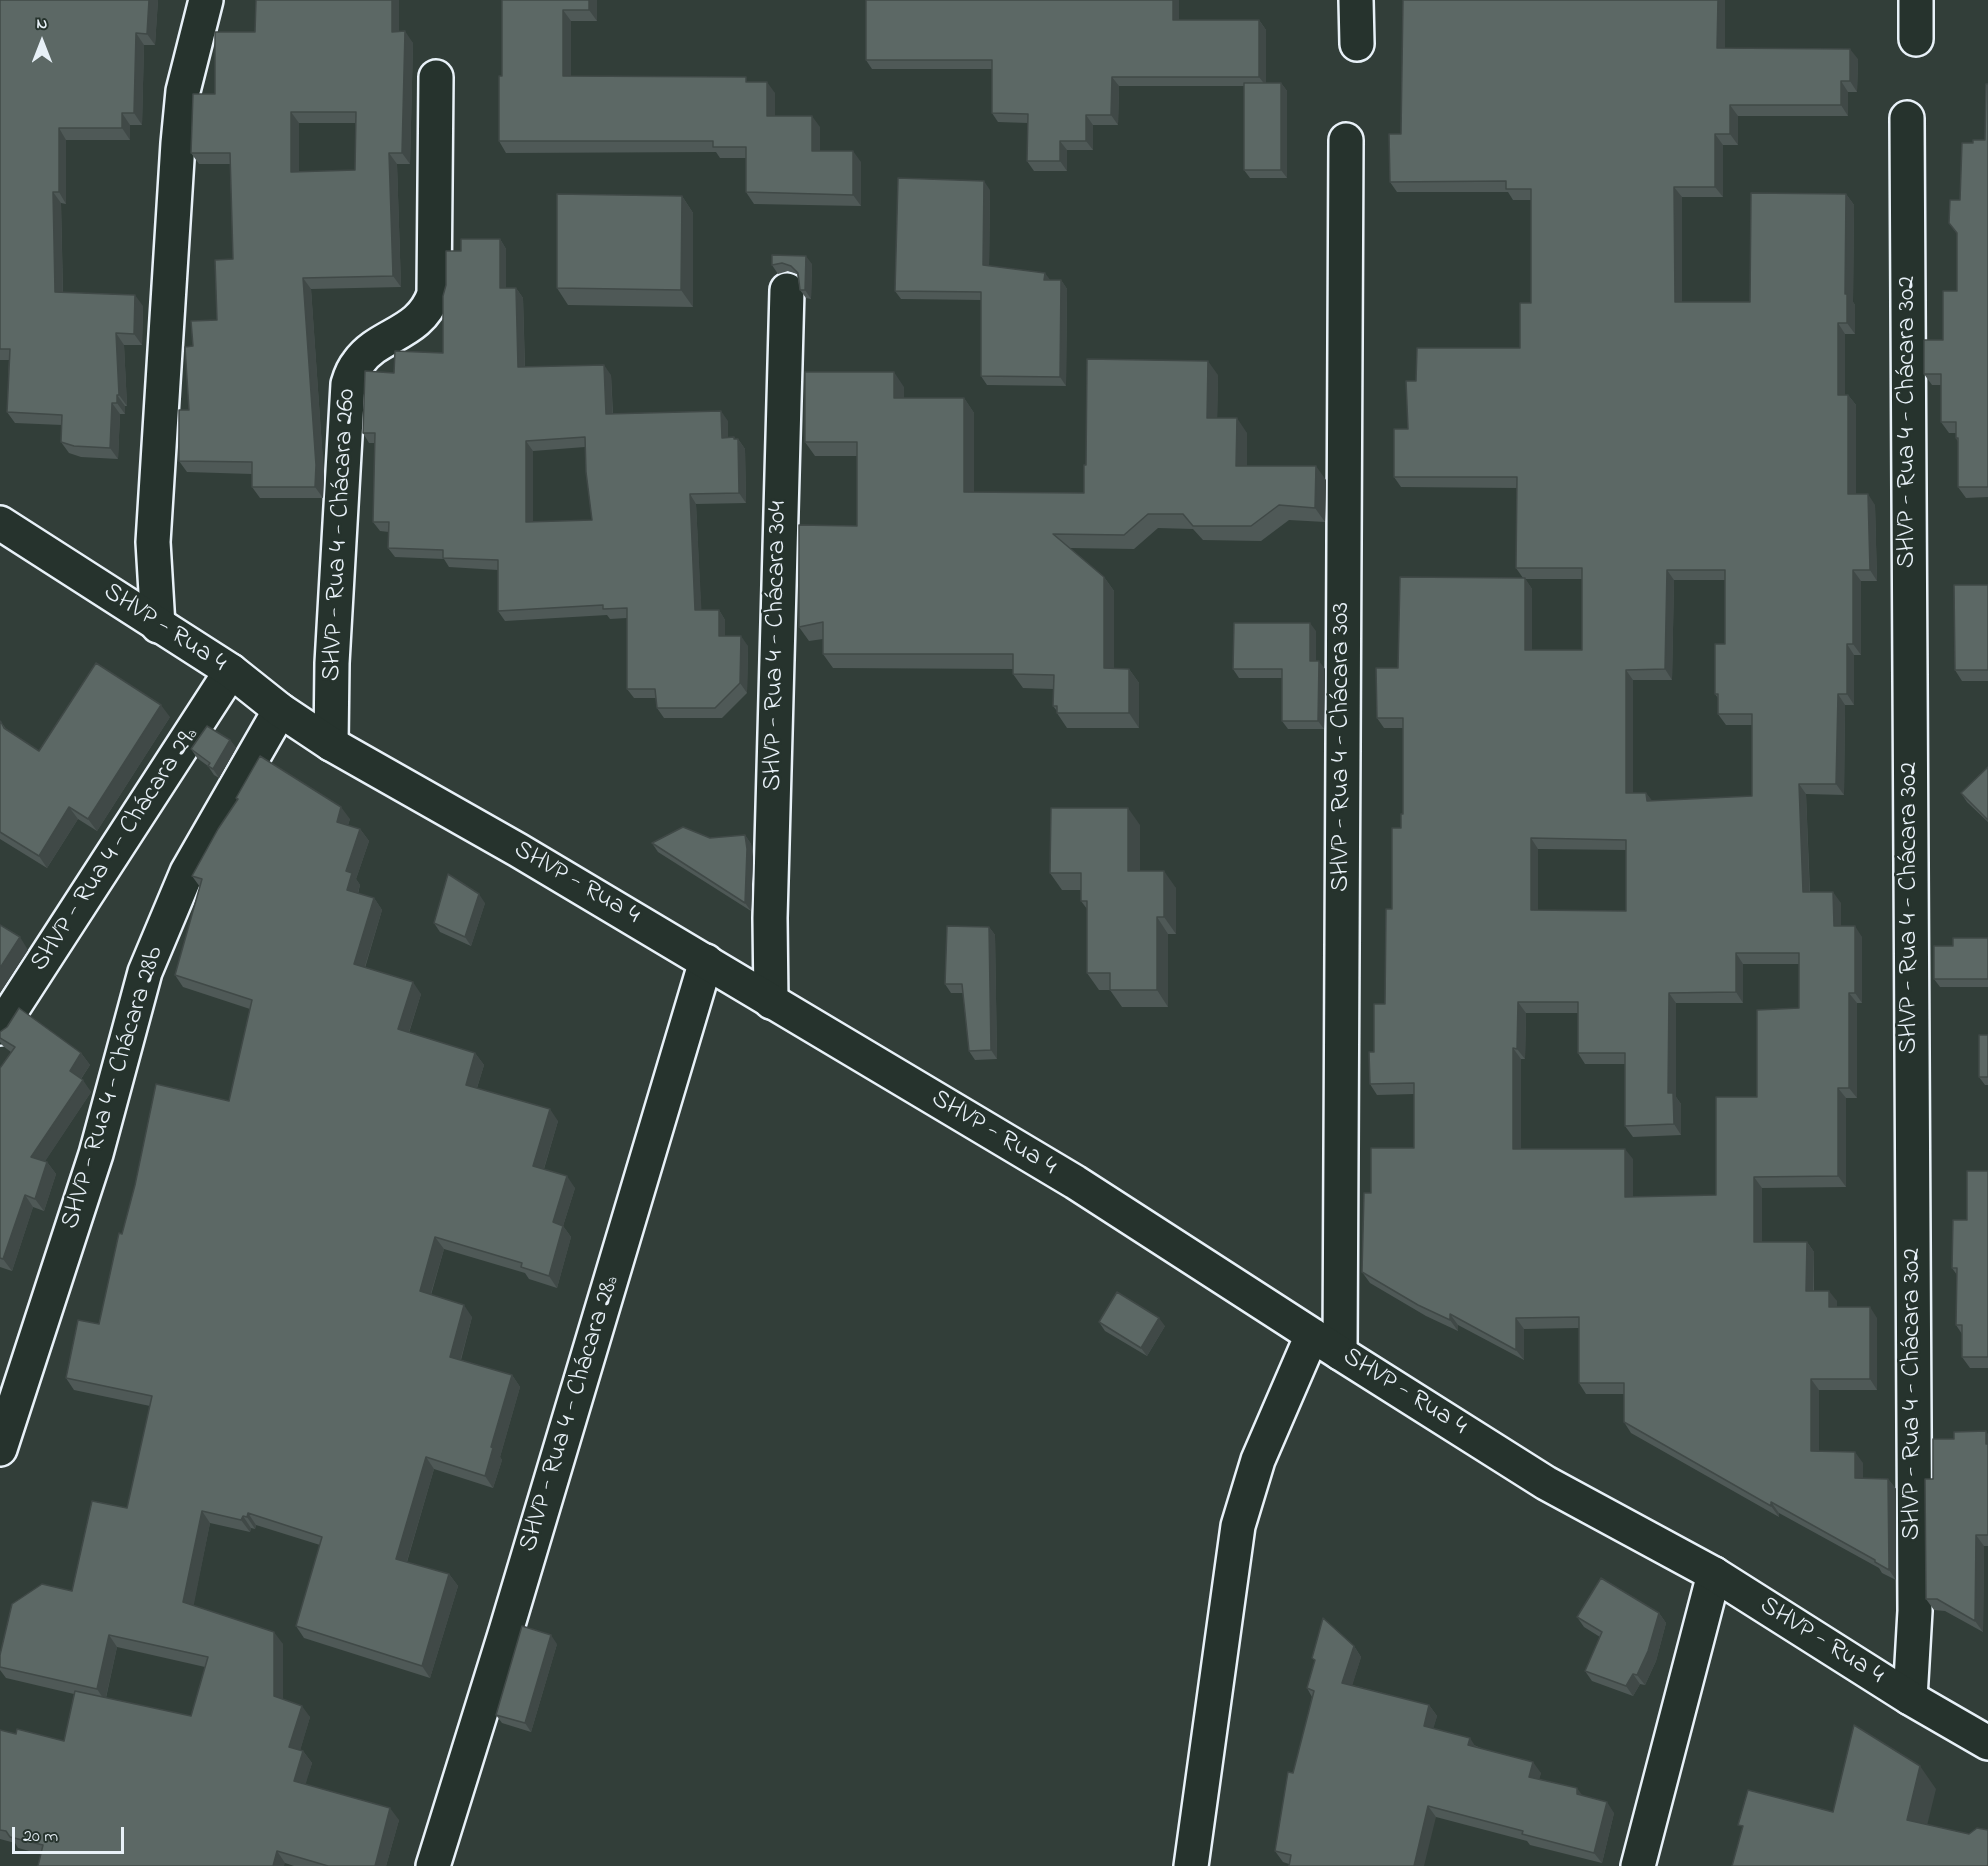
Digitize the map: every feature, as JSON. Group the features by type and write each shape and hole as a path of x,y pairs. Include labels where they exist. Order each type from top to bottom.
{"street":[{"path":"158,626 153,542 178,143 183,91 206,0"},
{"path":"1356,0 1357,44"},
{"path":"1916,0 1916,39"},
{"name":"SHVP - Rua 4 - Chácara 260","path":"331,744 332,663 348,384 358,361 413,325 426,310 434,294 436,77"},
{"name":"SHVP - Rua 4 - Chácara 302","path":"1907,118 1915,1599 1910,1698"},
{"name":"SHVP - Rua 4 - Chácara 303","path":"1340,1353 1346,140"},
{"name":"SHVP - Rua 4 - Chácara 304","path":"771,1002 770,918 787,290"},
{"name":"SHVP - Rua 4","path":"0,523 231,671 280,710 331,744 518,850 1075,1182 1546,1483 1714,1574 1910,1698 1988,1743"},
{"name":"SHVP - Rua 4 - Chácara 29ª","path":"0,1028 231,671"},
{"name":"SHVP - Rua 4 - Chácara 28b","path":"0,1449 96,1154 145,972 187,872 280,710"},
{"name":"SHVP - Rua 4 - Chácara 28ª","path":"433,1866 706,961"},
{"path":"1191,1866 1238,1526 1258,1460 1312,1335"},
{"path":"1638,1866 1714,1574"}],"building":[{"path":"0,0 149,0 147,34 136,33 134,113 122,113 122,128 59,128 59,192 53,192 55,292 135,295 134,334 116,333 119,395 117,395 117,403 112,403 110,448 74,446 61,442 62,415 7,412 10,349 0,349"},
{"path":"256,0 392,0 392,32 405,31 402,153 389,153 393,276 303,278 316,465 315,487 252,487 252,462 179,461 179,410 189,410 185,347 193,346 191,321 217,320 215,260 233,259 230,153 191,153 193,94 215,94 215,32 255,32","holes":["291,112 356,112 355,170 291,172"]},
{"path":"502,0 589,0 589,10 563,10 563,76 746,77 746,82 767,82 767,116 812,116 812,151 853,151 853,195 746,192 746,147 713,147 713,141 499,141"},
{"path":"866,0 1173,0 1173,20 1259,20 1259,77 1112,77 1111,115 1086,115 1086,141 1060,141 1060,161 1027,161 1028,114 992,113 992,60 866,60"},
{"path":"1403,0 1718,0 1717,48 1850,49 1850,81 1841,81 1841,105 1730,105 1730,134 1715,134 1715,187 1674,187 1675,302 1750,302 1751,193 1846,194 1847,323 1838,323 1838,395 1848,395 1848,494 1868,494 1870,570 1853,570 1853,644 1847,644 1847,694 1838,694 1836,784 1799,784 1803,892 1833,892 1834,926 1855,926 1855,993 1849,993 1849,1088 1838,1088 1838,1176 1754,1177 1754,1242 1807,1242 1806,1291 1829,1291 1829,1307 1870,1307 1870,1379 1811,1379 1811,1451 1855,1452 1855,1478 1888,1479 1889,1570 1875,1560 1771,1502 1771,1506 1624,1422 1624,1383 1579,1383 1579,1317 1516,1318 1516,1350 1450,1314 1450,1320 1418,1305 1362,1272 1364,1193 1371,1193 1371,1148 1414,1148 1414,1083 1370,1084 1369,1052 1374,1052 1374,1004 1385,1004 1386,909 1392,909 1392,828 1401,828 1401,814 1403,814 1403,718 1377,718 1376,668 1398,668 1400,577 1525,578 1525,650 1582,650 1582,568 1516,568 1517,477 1394,477 1394,429 1408,429 1406,381 1416,381 1417,348 1520,348 1520,303 1531,303 1531,189 1506,189 1506,181 1390,182 1389,134 1401,134","holes":["1667,570 1725,570 1725,644 1715,644 1715,694 1718,694 1718,714 1752,714 1752,796 1647,801 1646,793 1626,793 1626,670 1665,669","1531,838 1626,840 1626,911 1531,910","1736,953 1799,953 1799,1008 1757,1010 1757,1097 1716,1097 1716,1195 1625,1197 1625,1149 1513,1149 1513,1048 1517,1049 1518,1002 1578,1002 1578,1053 1625,1053 1625,1126 1674,1124 1673,1093 1668,1093 1669,993 1736,992"]},
{"path":"1244,83 1281,83 1281,170 1244,170"},
{"path":"1986,84 1988,84 1988,487 1958,487 1956,422 1941,422 1941,374 1924,374 1924,340 1943,340 1943,291 1957,291 1957,233 1949,223 1950,200 1960,200 1962,143 1985,140"},
{"path":"898,178 984,181 983,265 1045,273 1044,280 1061,280 1060,377 981,376 981,292 895,291"},
{"path":"557,194 682,196 681,290 557,288"},
{"path":"461,239 500,239 500,288 516,288 518,367 604,365 606,414 721,411 722,438 738,439 739,493 690,494 695,610 719,610 719,636 741,636 740,683 715,708 657,708 655,689 627,689 627,608 603,609 603,605 498,611 498,560 443,558 443,550 388,548 389,522 373,522 375,433 363,433 365,371 394,373 395,351 443,353 446,251 461,251","holes":["585,437 586,472 592,520 526,522 526,441"]},
{"path":"772,255 806,256 805,290 800,290 798,273 791,266 782,263 772,265"},
{"path":"1087,359 1208,361 1207,418 1237,418 1236,466 1316,466 1315,508 1279,505 1251,526 1193,526 1183,514 1148,514 1124,535 1053,534 1104,577 1104,668 1129,669 1129,713 1057,713 1057,706 1053,706 1054,675 1013,674 1013,654 823,654 823,622 799,627 799,525 857,526 857,442 805,442 805,372 894,372 894,398 964,398 964,492 1084,493"},
{"path":"1954,585 1988,585 1988,670 1955,670"},
{"path":"1234,623 1310,623 1310,661 1319,661 1318,721 1282,721 1282,669 1233,669"},
{"path":"96,663 161,705 88,819 69,807 39,856 0,832 0,721 4,728 39,751"},
{"path":"207,726 230,740 213,769 208,766 210,763 191,749"},
{"path":"260,756 341,807 337,822 360,829 346,871 352,873 347,890 374,898 354,964 413,982 398,1029 475,1053 466,1085 550,1109 533,1166 567,1176 553,1222 563,1226 549,1276 521,1267 522,1263 435,1237 420,1291 464,1305 450,1357 512,1375 485,1476 426,1457 396,1559 449,1574 422,1666 296,1626 322,1537 248,1513 247,1517 243,1516 241,1520 202,1511 183,1602 274,1632 274,1696 302,1706 289,1747 303,1751 294,1781 390,1808 375,1866 328,1866 277,1851 273,1866 38,1866 43,1845 10,1837 6,1831 0,1830 0,1730 16,1734 17,1729 64,1741 75,1691 191,1716 208,1657 109,1635 97,1689 0,1667 0,1655 12,1604 42,1584 72,1591 92,1501 127,1508 152,1396 66,1378 78,1320 99,1324 119,1233 122,1234 135,1185 156,1084 229,1101 252,1000 175,975 202,879 192,876 238,799 236,798"},
{"path":"1988,767 1988,820 1961,793"},
{"path":"1051,808 1128,808 1128,871 1164,871 1164,917 1157,917 1157,990 1110,990 1110,973 1087,973 1087,901 1081,901 1081,873 1050,873"},
{"path":"683,827 710,838 745,835 747,849 745,903 652,843"},
{"path":"448,874 479,894 465,937 434,923"},
{"path":"0,925 20,937 0,968"},
{"path":"947,926 989,927 991,1050 969,1051 962,984 945,984"},
{"path":"1953,938 1988,938 1988,979 1934,979 1934,946 1953,946"},
{"path":"19,1008 81,1053 70,1071 83,1080 31,1157 47,1162 35,1199 25,1195 3,1259 0,1258 0,1068 15,1047 0,1038 0,1032 7,1027"},
{"path":"1979,1035 1988,1035 1988,1077 1979,1077"},
{"path":"1967,1171 1988,1171 1988,1357 1962,1357 1962,1325 1956,1325 1957,1268 1952,1268 1953,1220 1967,1220"},
{"path":"1117,1292 1159,1318 1141,1348 1099,1322"},
{"path":"1986,1431 1988,1535 1976,1535 1975,1621 1937,1599 1926,1599 1925,1479 1933,1479 1933,1439 1954,1439 1954,1432"},
{"path":"1601,1578 1659,1613 1648,1651 1637,1675 1633,1674 1626,1686 1585,1671 1602,1632 1577,1617"},
{"path":"1323,1618 1354,1646 1342,1683 1429,1705 1424,1726 1470,1738 1468,1745 1533,1762 1529,1777 1577,1788 1577,1794 1607,1802 1594,1853 1522,1834 1523,1831 1428,1806 1414,1866 1289,1866 1291,1855 1275,1851 1288,1772 1293,1773 1314,1691 1307,1688 1315,1660 1312,1658"},
{"path":"522,1626 551,1635 525,1723 496,1715"},
{"path":"1854,1725 1920,1766 1907,1820 1969,1834 1977,1828 1988,1830 1988,1866 1732,1866 1743,1826 1738,1825 1748,1790 1833,1812"}]}
